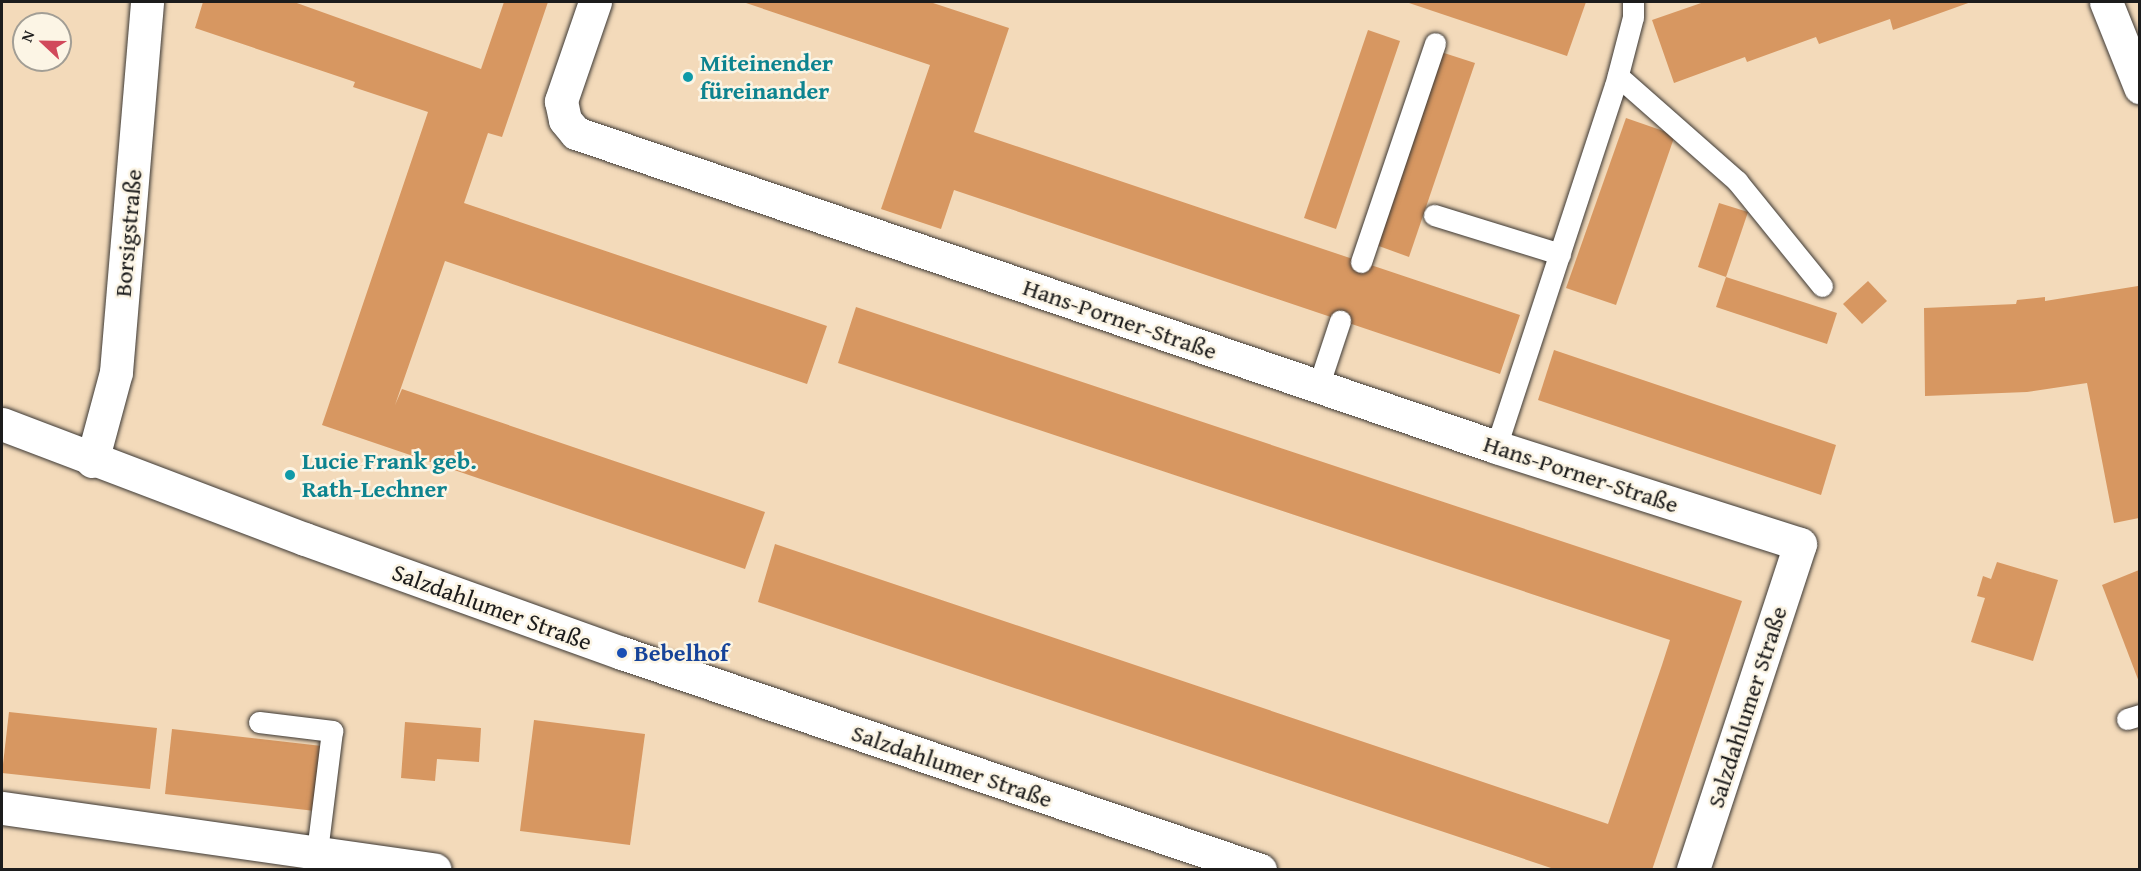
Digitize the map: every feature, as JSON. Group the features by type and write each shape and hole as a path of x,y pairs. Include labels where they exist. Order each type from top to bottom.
{"street":[{"name":"Borsigstraße","path":"92,461 116,372 147,2"},
{"name":"Hans-Porner-Straße","path":"595,2 561,101 565,120 576,133 1496,447 1800,544"},
{"path":"2106,2 2139,87"},
{"name":"Salzdahlumer Straße","path":"2,424 92,461 622,653 1260,870"},
{"name":"Salzdahlumer Straße","path":"1693,870 1800,544"},
{"path":"2,808 324,859 435,870"}],"lane":[{"path":"1496,447 1618,76 1633,17 1633,2"},
{"path":"1361,262 1435,43"},
{"path":"1618,76 1737,182 1822,286"},
{"path":"1434,215 1560,254"},
{"path":"1318,387 1341,321"},
{"path":"259,722 332,731 324,859"}],"building":[{"path":"203,2 294,2 481,69 504,2 548,2 502,137 488,133 464,203 827,326 807,384 445,261 395,405 402,389 765,512 745,569 322,425 428,112 353,87 355,82 195,28"},
{"path":"743,2 930,2 1009,28 974,132 1520,315 1500,374 954,190 941,229 881,209 930,65"},
{"path":"1406,2 1586,2 1567,56"},
{"path":"1704,2 1971,2 1893,30 1890,19 1819,44 1816,37 1747,62 1745,57 1674,83 1652,20"},
{"path":"1368,30 1400,41 1336,229 1304,218"},
{"path":"1441,52 1475,63 1409,257 1376,245"},
{"path":"1626,118 1675,135 1616,305 1566,288"},
{"path":"1719,203 1748,212 1726,277 1698,267"},
{"path":"1726,277 1837,313 1827,344 1716,307"},
{"path":"1868,281 1887,301 1862,324 1843,304"},
{"path":"2138,286 2139,518 2114,523 2087,383 2027,392 1925,396 1924,308 2016,304 2017,300 2045,297 2045,301"},
{"path":"856,307 1742,601 1652,870 1557,870 758,602 775,544 1608,824 1662,665 1670,640 838,363"},
{"path":"1554,350 1836,445 1821,495 1538,400"},
{"path":"1997,562 2058,580 2033,661 1971,642 1985,598 1977,596 1983,576 1991,579"},
{"path":"2139,570 2139,682 2102,585"},
{"path":"9,712 157,728 150,789 2,773"},
{"path":"534,720 645,734 630,845 520,831"},
{"path":"405,722 481,728 479,762 437,759 435,781 401,778"},
{"path":"172,729 322,746 315,811 165,794"}],"place":[{"name":"Miteinender füreinander","path":"688,77"},
{"name":"Lucie Frank geb. Rath-Lechner","path":"290,475"},
{"name":"Bebelhof","path":"622,653"}]}
